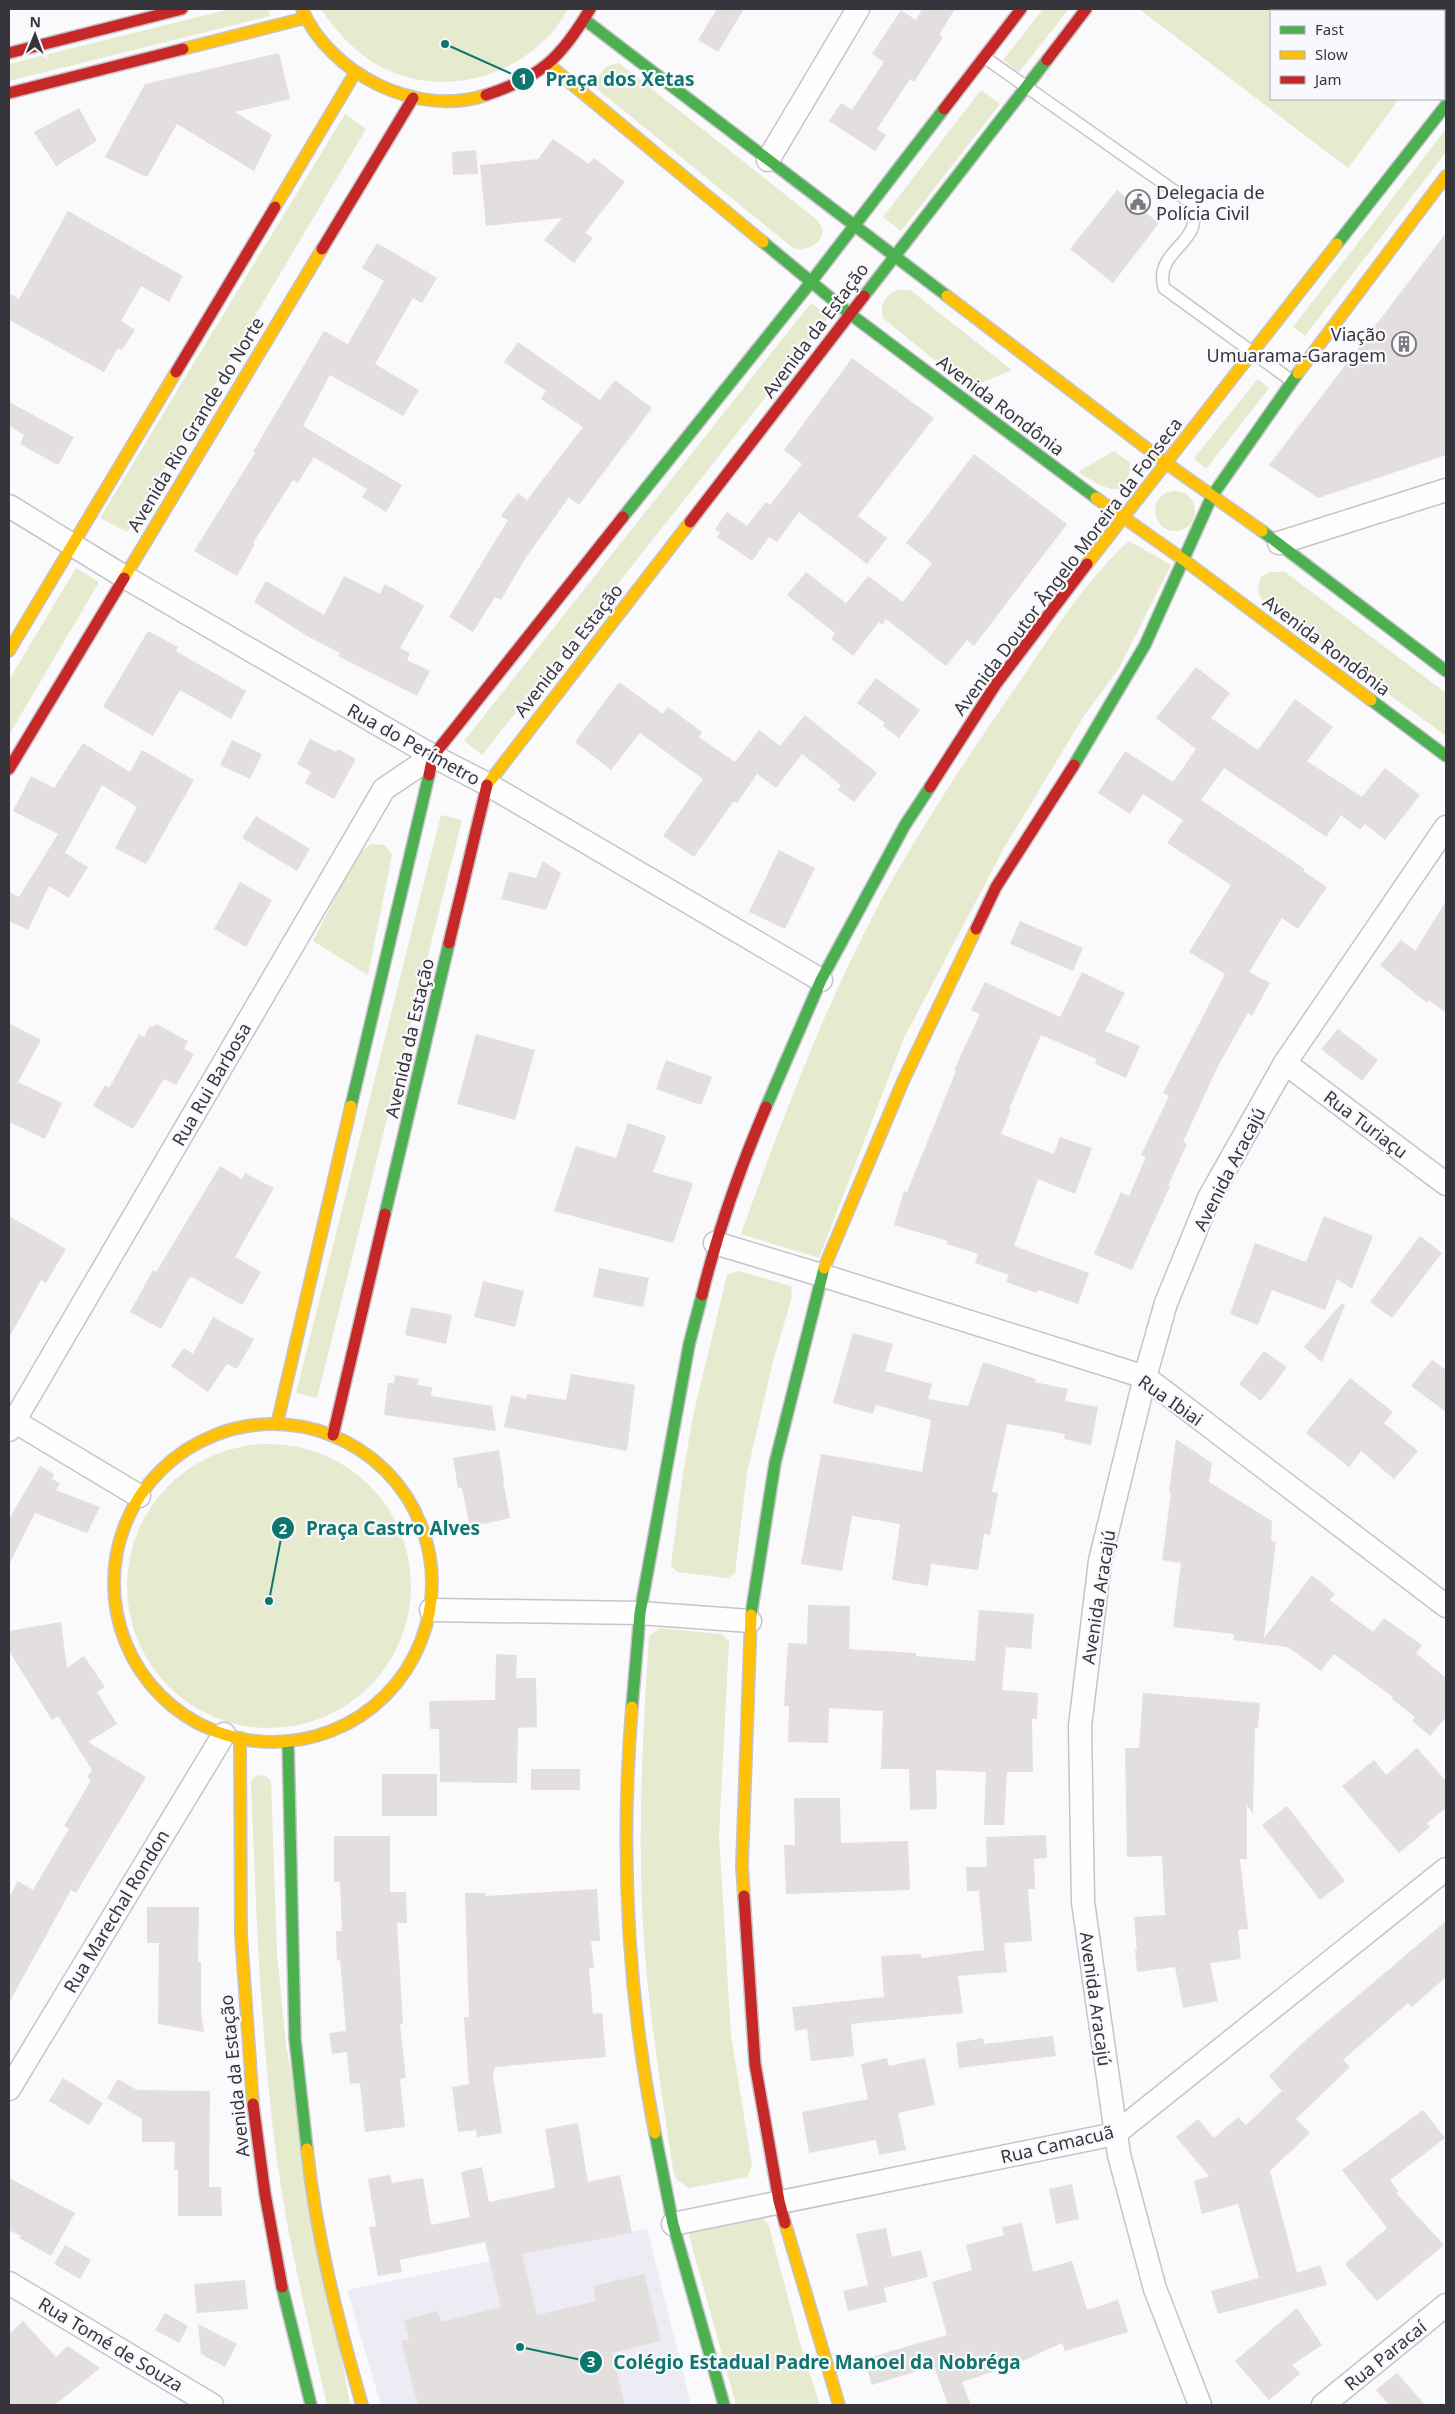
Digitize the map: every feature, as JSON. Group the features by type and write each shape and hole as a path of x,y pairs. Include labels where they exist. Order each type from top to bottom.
{"street":[{"path":"9,53 182,9"},
{"path":"9,93 303,13 324,45 355,73 373,84 413,98 442,101 471,99 489,95 524,80 548,65 569,44 590,9"},
{"path":"768,160 858,9"},
{"name":"Avenida da Estação","path":"277,1424 433,756 811,282 1021,9"},
{"name":"Avenida da Estação","path":"333,1435 487,784 1086,9"},
{"path":"585,20 893,257 1166,463 1279,543 1446,671"},
{"name":"Avenida Rondônia","path":"548,65 850,314 1122,518 1184,560 1446,756"},
{"path":"9,651 355,73"},
{"name":"Avenida Rio Grande do Norte","path":"9,769 123,576 413,98"},
{"name":"Avenida Doutor Ângelo Moreira da Fonseca","path":"724,2405 673,2224 642,2068 631,1977 625,1877 626,1776 640,1613 689,1345 715,1243 748,1150 821,980 904,825 996,684 1122,518 1446,105"},
{"path":"839,2405 779,2201 755,2064 742,1866 750,1621 775,1463 821,1274 904,1079 996,887 1094,735 1146,645 1212,496 1292,381 1446,176"},
{"path":"1279,543 1446,490"},
{"name":"Rua do Perímetro","path":"9,506 123,576 433,756 487,784 821,980"},
{"name":"Rua Rui Barbosa","path":"10,1423 384,789 433,756"},
{"name":"Avenida Aracajú","path":"1200,2405 1155,2289 1130,2200 1115,2134 1083,1902 1080,1726 1100,1561 1144,1377 1166,1302 1209,1198 1285,1064 1446,828"},
{"name":"Rua Turiaçu","path":"1285,1064 1446,1184"},
{"name":"Rua Ibiai","path":"715,1243 821,1274 1144,1377 1446,1606"},
{"path":"10,1423 139,1496"},
{"path":"277,1424 306,1427 333,1435 367,1454 385,1469 405,1492 420,1519 430,1548 433,1579 431,1610 422,1643 405,1673 382,1700 346,1724 322,1734 288,1741 232,1736 194,1721 168,1702 146,1679 128,1651 118,1620 113,1588 116,1556 124,1525 139,1496 156,1475 198,1442 224,1432 250,1426 277,1424"},
{"path":"431,1610 640,1613 750,1621"},
{"name":"Avenida da Estação","path":"232,1736 241,1958 250,2082 263,2183 276,2258 311,2405"},
{"name":"Rua Marechal Rondon","path":"9,2089 232,1736"},
{"path":"288,1741 294,2040 312,2195 340,2325 362,2405"},
{"name":"Rua Camacuã","path":"673,2224 1115,2134 1446,1869"},
{"name":"Rua Tomé de Souza","path":"9,2283 212,2405"},
{"name":"Rua Paracaí","path":"1323,2405 1446,2305"}],"lane":[{"path":"984,57 1190,202 1195,213 1194,227 1163,267 1161,277 1164,288 1292,381"}],"shaded area":[{"path":"647,2229 691,2405 381,2405 347,2290"}],"green space":[{"path":"230,9 268,9 270,16 9,81 9,64"},
{"path":"321,9 568,9 552,32 532,51 508,66 482,76 455,81 427,81 400,75 374,63 344,39"},
{"path":"1043,9 1069,9 1019,72 1003,60"},
{"path":"1139,9 1446,9 1445,37 1445,10 1270,10 1270,100 1398,100 1348,168"},
{"path":"619,63 816,219 821,225 822,231 818,242 807,248 793,248 597,89 598,79 602,71 609,66"},
{"path":"981,90 1000,104 901,231 883,217"},
{"path":"345,114 366,129 127,532 100,518"},
{"path":"1446,129 1446,152 1305,336 1293,327"},
{"path":"897,290 910,290 1012,370 969,388 883,318 882,309 884,301"},
{"path":"811,303 829,317 482,755 464,741"},
{"path":"1258,379 1269,388 1206,469 1194,458"},
{"path":"1114,451 1130,463 1129,477 1125,485 1119,489 1104,486 1078,472"},
{"path":"1175,491 1189,497 1195,511 1189,525 1175,531 1161,525 1155,511 1161,497"},
{"path":"1129,541 1171,565 1119,668 1084,716 1004,848 904,1038 819,1258 741,1234 787,1108 821,1025 879,904 927,821 1055,630 1083,591 1113,556"},
{"path":"76,568 99,582 9,735 9,680"},
{"path":"1270,572 1285,572 1446,693 1446,736 1263,602 1258,593 1260,578"},
{"path":"441,815 462,820 317,1398 296,1393"},
{"path":"371,844 385,845 392,855 368,975 313,941 357,855"},
{"path":"739,1271 791,1286 792,1297 773,1361 747,1473 735,1573 728,1578 677,1572 671,1565 693,1416 727,1275"},
{"path":"269,1444 310,1450 336,1461 359,1476 379,1496 394,1519 405,1545 411,1586 405,1627 394,1653 379,1676 359,1696 336,1711 310,1722 269,1728 228,1722 202,1711 179,1696 159,1676 144,1653 133,1627 127,1586 133,1545 144,1519 159,1496 179,1476 202,1461 228,1450"},
{"path":"659,1628 721,1634 729,1641 719,1836 731,2035 752,2166 747,2177 689,2188 676,2179 673,2169 651,2017 643,1925 641,1802 644,1719 649,1637"},
{"path":"259,1775 267,1777 271,1781 277,1954 286,2045 350,2405 327,2405 298,2280 276,2153 262,2015 257,1922 251,1783 254,1777"},
{"path":"759,2213 769,2226 800,2343 820,2405 736,2405 689,2235 692,2226"}],"building":[{"path":"717,9 744,9 718,52 698,40"},
{"path":"922,9 955,9 939,35 943,37 914,82 910,79 877,129 886,135 875,151 829,121 841,103 852,110 884,62 872,54 901,10 916,20"},
{"path":"279,53 290,99 235,112 272,135 254,171 177,124 147,177 105,157 145,84"},
{"path":"79,108 97,141 56,166 34,132"},
{"path":"553,139 589,164 594,158 625,182 585,233 593,238 574,263 544,240 562,218 486,226 480,165 538,159"},
{"path":"476,150 478,174 453,175 452,152"},
{"path":"1117,190 1159,223 1113,283 1070,249"},
{"path":"68,211 183,276 169,302 141,286 121,321 135,330 122,350 118,348 104,372 9,320 9,293 19,299"},
{"name":"Viação Umuarama-Garagem","path":"1446,233 1446,455 1318,498 1269,465"},
{"path":"377,243 437,278 422,303 413,298 375,364 419,390 403,416 330,375 303,426 402,485 386,512 362,497 367,489 314,457 298,483 293,480 253,543 255,544 237,576 194,551 255,453 253,452 324,331 348,344 384,281 362,268"},
{"path":"518,342 600,400 615,380 652,408 579,505 569,497 525,559 501,600 495,597 473,632 449,617 508,520 501,516 518,493 527,500 583,427 541,399 546,391 504,362"},
{"path":"852,358 934,418 858,516 887,538 867,564 799,512 777,542 769,537 752,561 717,537 720,533 715,529 727,512 747,526 766,502 770,505 802,464 784,450"},
{"path":"9,402 74,437 58,465 20,444 24,435 9,426"},
{"path":"974,454 1067,524 974,646 967,640 946,666 886,619 882,625 879,622 853,656 831,639 835,633 787,595 806,572 846,603 868,576 903,602 932,563 906,543"},
{"path":"344,576 380,594 385,584 424,606 400,648 410,653 407,660 430,671 417,696 338,656 340,653 307,636 254,602 266,581 324,615"},
{"path":"148,631 178,647 176,651 246,691 231,719 180,690 153,736 103,707"},
{"path":"1196,667 1230,693 1211,718 1258,750 1295,699 1333,727 1307,761 1362,797 1385,768 1420,795 1385,840 1365,824 1360,830 1341,815 1326,837 1224,768 1201,800 1305,869 1303,871 1327,887 1298,929 1282,918 1249,972 1270,983 1252,1016 1248,1013 1218,1066 1183,1142 1187,1144 1132,1270 1094,1254 1121,1192 1129,1196 1146,1157 1141,1155 1169,1096 1163,1093 1225,974 1189,952 1231,885 1167,843 1183,820 1143,794 1130,814 1098,793 1125,751 1173,782 1196,749 1156,718"},
{"path":"876,678 920,710 899,738 883,726 885,723 857,703"},
{"path":"619,682 663,714 668,707 702,732 699,737 735,762 759,730 780,746 805,715 877,773 854,802 838,790 841,785 802,754 776,788 757,774 737,803 734,801 694,857 663,836 703,779 640,733 611,770 575,742"},
{"path":"310,739 336,752 338,749 356,759 334,799 305,783 311,772 297,764"},
{"path":"232,740 262,754 250,779 220,765"},
{"path":"83,743 130,772 142,750 194,780 146,864 115,848 137,807 102,785 65,853 88,867 69,898 49,886 28,930 9,921 9,892 19,897 58,834 13,811 31,776 54,788"},
{"path":"256,816 310,849 297,871 242,838"},
{"path":"779,850 815,868 785,929 749,912"},
{"path":"543,861 561,873 546,910 501,899 509,872 536,878"},
{"path":"240,882 272,900 246,947 214,929"},
{"path":"1446,901 1446,1013 1429,1000 1427,1003 1380,965 1401,940 1415,951"},
{"path":"1020,921 1083,948 1073,971 1010,944"},
{"path":"1082,972 1125,993 1105,1031 1140,1046 1126,1078 1095,1064 1097,1059 1041,1035 1009,1109 1011,1109 1001,1134 1054,1154 1060,1137 1092,1148 1075,1194 1038,1179 1014,1246 1089,1273 1078,1304 1038,1290 1037,1293 1006,1282 1009,1275 975,1263 978,1254 947,1244 948,1241 894,1225 904,1191 907,1192 956,1071 954,1070 980,1014 971,1010 985,982 1060,1017"},
{"path":"9,1023 41,1040 18,1082 62,1103 45,1139 9,1122"},
{"path":"156,1024 188,1041 184,1049 194,1054 176,1085 164,1079 133,1129 93,1106 105,1085 109,1088 139,1034 144,1037 150,1026 154,1027"},
{"path":"1338,1029 1378,1060 1362,1081 1321,1049"},
{"path":"476,1034 535,1050 515,1120 457,1104"},
{"path":"666,1060 712,1077 701,1105 656,1089"},
{"path":"628,1123 666,1136 653,1172 693,1183 673,1243 554,1211 576,1146 616,1158"},
{"path":"220,1166 242,1179 245,1173 274,1188 235,1257 261,1272 242,1305 192,1277 189,1278 161,1329 130,1312 153,1270 156,1272"},
{"path":"9,1216 66,1249 46,1283 41,1280 9,1338"},
{"path":"1324,1216 1373,1236 1352,1289 1337,1279 1325,1310 1272,1290 1258,1325 1230,1314 1255,1243 1306,1262"},
{"path":"1420,1236 1442,1253 1392,1318 1370,1302"},
{"path":"599,1268 649,1278 643,1307 593,1297"},
{"path":"483,1281 524,1291 515,1327 474,1317"},
{"path":"1342,1303 1345,1305 1322,1362 1304,1347"},
{"path":"411,1307 452,1315 446,1344 405,1335"},
{"path":"213,1317 254,1339 237,1369 227,1364 208,1392 171,1366 184,1348 193,1354"},
{"path":"853,1333 893,1344 885,1371 932,1384 928,1399 968,1406 983,1362 1036,1379 1035,1382 1068,1389 1065,1401 1098,1407 1091,1445 1064,1439 1065,1434 1007,1424 992,1492 998,1493 990,1535 984,1534 978,1570 931,1564 928,1586 892,1580 900,1524 852,1516 842,1571 801,1564 821,1454 922,1472 931,1420 876,1405 873,1414 833,1403"},
{"path":"1264,1351 1287,1367 1261,1401 1239,1384"},
{"path":"1432,1360 1446,1370 1446,1412 1411,1386"},
{"path":"571,1374 635,1385 627,1451 504,1427 511,1395 526,1399 527,1394 566,1400"},
{"path":"395,1375 419,1379 417,1385 432,1387 431,1396 492,1406 496,1431 384,1415 388,1383 394,1383"},
{"path":"1350,1378 1393,1412 1384,1423 1418,1451 1394,1479 1361,1451 1349,1467 1306,1433"},
{"path":"1176,1439 1212,1463 1209,1482 1272,1521 1271,1541 1276,1542 1264,1638 1312,1575 1335,1594 1330,1600 1373,1632 1384,1618 1422,1645 1416,1653 1446,1678 1446,1717 1430,1736 1412,1721 1415,1717 1392,1699 1393,1697 1334,1654 1321,1671 1288,1647 1233,1640 1234,1634 1173,1627 1181,1563 1162,1560"},
{"path":"499,1450 510,1518 470,1527 462,1488 458,1488 453,1458"},
{"path":"40,1466 54,1474 52,1479 60,1483 56,1490 100,1507 87,1533 35,1513 9,1565 9,1519"},
{"path":"808,1605 850,1606 849,1649 916,1653 916,1656 975,1661 979,1610 1034,1614 1031,1649 1006,1647 1002,1690 1038,1693 1037,1719 1032,1719 1033,1772 1007,1772 1004,1825 984,1825 986,1772 936,1770 937,1809 910,1810 909,1769 881,1769 883,1711 829,1708 828,1743 788,1742 789,1706 784,1706 788,1643 807,1644"},
{"path":"61,1622 67,1668 84,1656 105,1687 97,1692 117,1724 88,1742 146,1777 76,1893 71,1890 9,2003 9,1897 18,1881 33,1890 69,1829 64,1826 91,1780 87,1777 92,1770 58,1716 52,1720 9,1651 9,1631"},
{"path":"496,1654 517,1655 516,1678 536,1678 537,1727 518,1728 517,1783 440,1782 439,1729 430,1729 429,1701 495,1700"},
{"path":"1143,1693 1260,1703 1258,1728 1255,1728 1253,1814 1247,1805 1247,1859 1240,1859 1248,1929 1238,1930 1241,1959 1210,1963 1218,2001 1183,2008 1175,1967 1137,1972 1134,1917 1165,1915 1162,1856 1127,1857 1125,1748 1139,1748"},
{"path":"1417,1748 1446,1781 1446,1808 1427,1823 1430,1827 1399,1853 1342,1786 1374,1760 1386,1775"},
{"path":"531,1769 580,1769 580,1790 531,1790"},
{"path":"382,1774 437,1774 437,1816 382,1816"},
{"path":"794,1798 840,1798 841,1843 908,1841 910,1890 786,1894 784,1845 795,1845"},
{"path":"1287,1806 1345,1881 1320,1900 1262,1825"},
{"path":"1046,1835 1047,1858 1034,1859 1035,1889 1028,1889 1032,1941 1004,1943 1007,1972 958,1976 963,2013 851,2024 854,2056 811,2061 807,2029 795,2031 792,2007 884,1997 881,1956 921,1954 921,1958 984,1950 979,1891 967,1891 966,1867 987,1867 986,1837"},
{"path":"334,1836 390,1836 390,1892 406,1892 407,1923 397,1923 403,2023 400,2024 406,2078 400,2079 405,2127 365,2132 360,2083 350,2084 347,2052 332,2054 329,2033 346,2031 340,1960 337,1961 336,1931 342,1931 340,1882 334,1882"},
{"path":"597,1889 600,1941 591,1941 594,1968 589,1968 593,2014 602,2013 606,2057 495,2067 493,2075 502,2133 477,2137 476,2130 458,2132 452,2087 469,2084 464,2017 469,2017 465,1893 486,1893 486,1896"},
{"path":"147,1907 199,1907 198,1962 201,1962 201,2011 204,2032 158,2024 159,1943 147,1943"},
{"path":"1446,1921 1446,1977 1412,2007 1408,2003 1343,2060 1350,2067 1296,2119 1310,2133 1270,2171 1297,2273 1320,2265 1327,2285 1218,2314 1211,2291 1259,2278 1238,2204 1202,2214 1194,2181 1209,2176 1176,2137 1198,2119 1214,2138 1238,2117 1246,2125 1282,2091 1269,2076 1309,2037"},
{"path":"1053,2036 1056,2056 959,2068 956,2043 983,2038 984,2044"},
{"path":"887,2058 889,2066 925,2058 935,2105 898,2113 906,2150 879,2155 876,2140 809,2153 802,2112 868,2099 861,2064"},
{"path":"63,2078 103,2103 89,2125 49,2101"},
{"path":"118,2079 137,2090 210,2091 209,2187 221,2187 222,2216 178,2216 178,2170 174,2170 175,2142 142,2142 142,2119 107,2098"},
{"path":"1423,2110 1445,2138 1390,2180 1398,2191 1396,2193 1444,2245 1377,2301 1345,2264 1387,2228 1342,2170"},
{"path":"578,2123 588,2182 620,2175 632,2233 522,2254 537,2315 596,2301 593,2286 644,2274 661,2341 612,2353 625,2405 418,2405 401,2341 409,2339 404,2320 438,2311 441,2322 501,2307 485,2242 400,2260 402,2272 378,2276 369,2227 376,2226 368,2179 390,2175 392,2183 423,2178 431,2225 470,2217 461,2172 482,2167 489,2202 555,2188 545,2129"},
{"path":"9,2178 75,2213 51,2256 19,2238 21,2236 9,2230"},
{"path":"1072,2184 1079,2219 1056,2224 1049,2189"},
{"path":"1022,2223 1033,2272 1072,2261 1087,2310 1118,2300 1128,2332 1065,2351 1062,2343 1016,2364 962,2382 971,2405 948,2405 934,2366 872,2385 864,2359 947,2335 932,2282 972,2270 966,2245 1004,2235 1002,2227"},
{"path":"886,2228 892,2257 921,2250 928,2277 884,2288 887,2302 848,2311 843,2291 868,2285 856,2234"},
{"path":"65,2245 91,2260 80,2279 54,2264"},
{"path":"245,2280 248,2309 197,2313 194,2284"},
{"path":"1297,2308 1322,2345 1292,2365 1300,2374 1269,2400 1235,2361"},
{"path":"165,2313 188,2326 179,2343 155,2330"},
{"path":"23,2321 56,2357 68,2346 100,2368 55,2405 9,2405 9,2334"},
{"path":"198,2324 237,2344 225,2367 201,2354"},
{"path":"1397,2373 1425,2405 1389,2405 1376,2390"}],"traffic: fast":[{"path":"585,20 947,296"},
{"path":"864,296 1047,60"},
{"path":"1337,244 1446,105"},
{"path":"623,517 811,282 944,109"},
{"path":"763,242 850,314 1096,498"},
{"path":"1074,765 1145,645 1212,496 1298,373"},
{"path":"1262,531 1446,671"},
{"path":"1371,700 1446,756"},
{"path":"351,1106 429,775"},
{"path":"766,1107 821,980 905,825 930,787"},
{"path":"385,1214 449,943"},
{"path":"751,1615 775,1463 824,1268"},
{"path":"632,1707 640,1613 689,1345 702,1295"},
{"path":"288,1741 295,2039 307,2149"},
{"path":"655,2133 673,2224 724,2405"},
{"path":"282,2287 311,2405"}],"traffic: slow":[{"path":"302,9 315,32 333,53 354,71 379,85 405,95 432,100 459,101 486,95"},
{"path":"183,49 305,18"},
{"path":"549,65 763,242"},
{"path":"275,207 355,73"},
{"path":"1298,373 1446,176"},
{"path":"1087,564 1337,244"},
{"path":"124,578 322,249"},
{"path":"947,296 1166,463 1262,531"},
{"path":"9,651 176,372"},
{"path":"1096,498 1184,560 1371,700"},
{"path":"487,785 690,522"},
{"path":"824,1268 904,1079 976,929"},
{"path":"277,1424 351,1106"},
{"path":"273,1424 304,1427 334,1436 374,1460 396,1482 420,1522 429,1552 432,1583 429,1614 420,1644 396,1684 374,1706 334,1730 304,1739 273,1742 242,1739 212,1730 172,1706 150,1684 126,1644 117,1614 114,1583 117,1552 126,1522 150,1482 172,1460 212,1436 242,1427 273,1424"},
{"path":"744,1896 742,1866 751,1615"},
{"path":"632,1707 627,1814 628,1920 638,2027 655,2133"},
{"path":"240,1738 241,1934 253,2104"},
{"path":"307,2149 322,2246 362,2405"},
{"path":"785,2223 839,2405"}],"traffic: jam":[{"path":"9,53 182,9"},
{"path":"486,95 521,81 548,64 569,41 590,9"},
{"path":"944,109 1021,9"},
{"path":"1047,60 1086,9"},
{"path":"9,93 183,49"},
{"path":"322,249 413,98"},
{"path":"176,372 275,207"},
{"path":"690,522 864,296"},
{"path":"429,775 433,756 623,517"},
{"path":"930,787 996,684 1087,564"},
{"path":"9,769 124,578"},
{"path":"976,929 996,887 1074,765"},
{"path":"449,943 487,785"},
{"path":"702,1295 730,1200 766,1107"},
{"path":"333,1435 385,1214"},
{"path":"744,1896 755,2064 779,2201 785,2223"},
{"path":"253,2104 265,2194 282,2287"}],"place":[{"name":"Praça dos Xetas","path":"445,44"},
{"name":"Delegacia de Polícia Civil","path":"1138,202"},
{"name":"Viação Umuarama-Garagem","path":"1404,344"},
{"name":"Praça Castro Alves","path":"269,1601"},
{"name":"Colégio Estadual Padre Manoel da Nobréga","path":"520,2347"}]}
